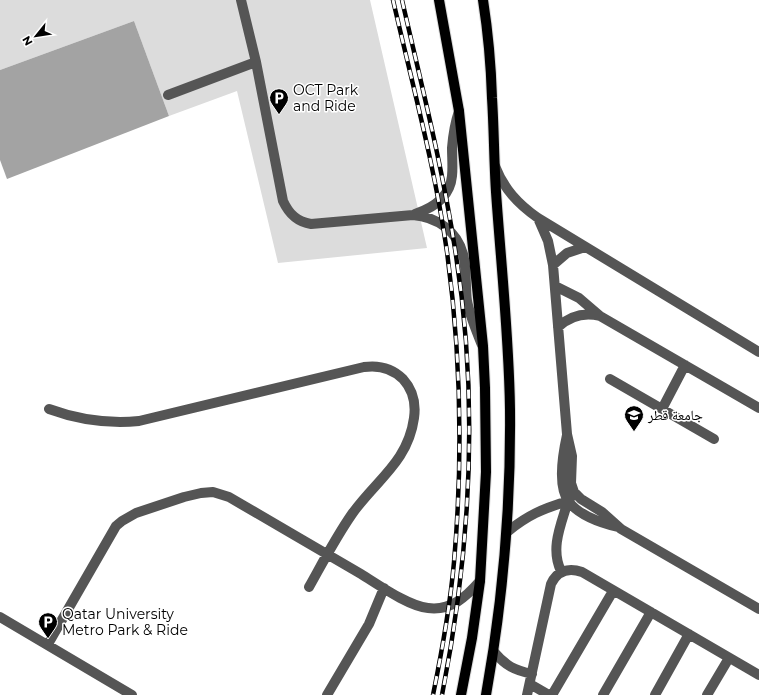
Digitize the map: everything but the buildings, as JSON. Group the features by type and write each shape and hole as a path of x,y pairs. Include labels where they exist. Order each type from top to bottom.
{"main road":[{"path":"439,0 459,110 483,346 485,388 485,515 480,581 472,638 461,695"},
{"path":"483,0 491,68 494,164 509,372 510,449 508,532 494,652 486,695"}],"lane":[{"path":"241,0 256,62 283,200 289,212 293,217 304,223 317,224 414,215 423,216 441,223 456,237 460,246 463,255 467,302 471,317 483,346"},
{"path":"168,95 256,62"},
{"path":"414,215 426,211 434,206 446,194 450,186 452,177 453,136 459,110"},
{"path":"494,164 503,184 510,193 538,218 759,352"},
{"path":"538,218 548,241 553,265 567,434 572,456 571,483 574,492 602,512 621,529"},
{"path":"553,265 567,253 585,247"},
{"path":"555,286 579,298 600,316 759,408"},
{"path":"558,327 577,315 592,314 600,316"},
{"path":"662,409 685,365"},
{"path":"49,409 66,416 84,420 120,423 138,421 364,367 380,366 394,372 407,383 414,399 414,416 408,442 398,461 354,512 327,554 309,587"},
{"path":"610,379 714,438"},
{"path":"567,434 564,448 562,474 563,488 568,501 579,511 592,518 621,529 759,609"},
{"path":"48,644 113,530 122,521 136,513 201,493 213,492 229,497 412,604 436,609 448,606 460,600 480,581"},
{"path":"561,571 558,564 556,548 568,501 574,492"},
{"path":"508,532 534,512 568,501"},
{"path":"527,695 551,584 553,579 561,571 571,569 577,570 613,590 759,675"},
{"path":"327,695 369,624 384,588"},
{"path":"494,652 509,666 531,679 550,695 613,590"},
{"path":"603,695 650,612"},
{"path":"0,617 132,695"},
{"path":"655,695 689,634"},
{"path":"707,695 729,658"}],"shaded area":[{"path":"0,0 370,0 427,248 278,263 237,91 169,116 134,21 0,70"},
{"path":"134,21 169,116 7,179 0,160 0,70"}],"railway":[{"path":"393,0 423,125 442,220 452,291 458,368 459,485 457,523 450,596 440,662 433,695"},
{"path":"402,0 431,124 450,218 463,305 467,361 469,417 465,529 460,585 442,695"}],"place":[{"name":"OCT Park and Ride","path":"279,115"},
{"name":"جامعة قطر","path":"634,432"},
{"name":"Qatar University Metro Park & Ride","path":"48,639"}]}
